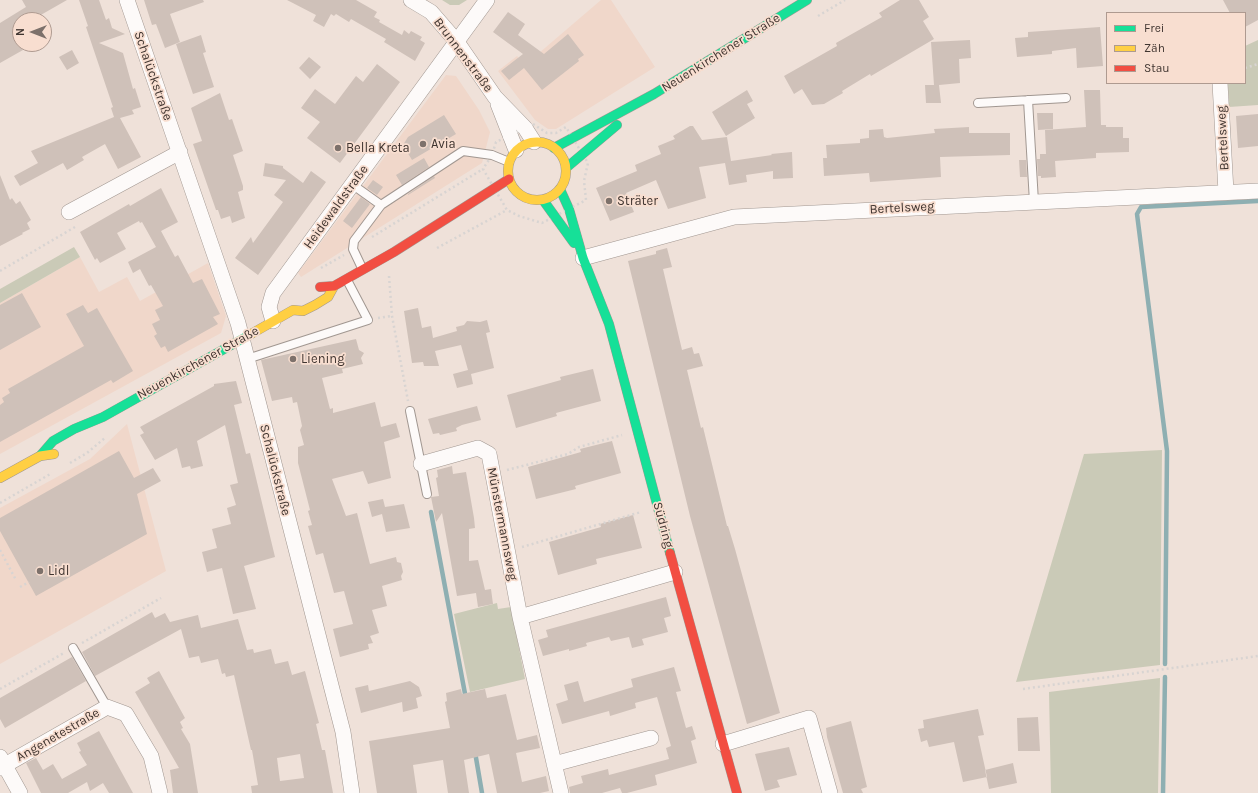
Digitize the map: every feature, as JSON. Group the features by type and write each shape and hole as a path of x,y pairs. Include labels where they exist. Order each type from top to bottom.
{"main road":[{"name":"Neuenkirchener Straße","path":"554,148 654,94 807,0"},
{"name":"Neuenkirchener Straße","path":"566,168 654,94"},
{"path":"534,142 548,144 554,148 560,153 566,168 564,182 560,189 549,198 543,200 524,198 516,192 508,179 513,156 524,145 534,142"},
{"name":"Neuenkirchener Straße","path":"394,252 508,179"},
{"name":"Südring","path":"560,189 569,209 584,258 609,324 617,351 675,572 737,793"},
{"path":"505,201 516,192"},
{"name":"Südring","path":"543,200 584,258"},
{"name":"Neuenkirchener Straße","path":"40,456 57,438 103,417 293,310 303,311 324,300 328,297 334,286 346,278 394,252 469,216"},
{"name":"Neuenkirchener Straße","path":"314,290 321,286 334,286"},
{"path":"293,310 298,300"},
{"name":"Neuenkirchener Straße","path":"81,438 103,417"},
{"name":"Neuenkirchener Straße","path":"0,478 40,456 51,455 63,449"}],"street":[{"name":"Schalückstraße","path":"127,0 238,323 343,732 352,793"},
{"name":"Brunnenstraße","path":"411,0 431,12 457,42 495,97 525,128 534,142"},
{"name":"Heidewaldstraße","path":"274,321 269,307 273,293 487,0"},
{"name":"Bertelsweg","path":"1220,84 1226,192"},
{"name":"Brunnenstraße","path":"495,97 513,156"},
{"path":"69,212 180,152"},
{"name":"Bertelsweg","path":"584,258 734,217 1258,191"},
{"name":"Münstermannsweg","path":"421,464 478,448 489,454 520,616 561,793"},
{"path":"520,616 675,572"},
{"name":"Angenetestraße","path":"2,764 107,707 126,714 151,756 160,793"},
{"path":"723,744 809,718 830,793"},
{"path":"554,764 651,738"},
{"path":"2,764 20,793"}],"lane":[{"path":"978,103 1066,98"},
{"path":"1028,100 1034,202"},
{"path":"363,269 353,249 354,241 381,206 463,151 513,156"},
{"path":"353,185 381,206"},
{"path":"247,359 368,320 346,278"},
{"path":"410,411 427,494"},
{"path":"73,648 107,707"}],"path":[{"path":"1246,68 1258,64"},
{"path":"574,206 586,200 584,181 588,162 586,160"},
{"path":"322,267 483,169"},
{"path":"505,201 507,210 519,216 542,223 546,221"},
{"path":"389,276 392,316 410,411"},
{"path":"493,474 568,454 579,447 627,434"},
{"path":"508,551 642,512"},
{"path":"0,550 16,580"},
{"path":"20,587 29,582"},
{"path":"1023,689 1258,656"}],"shaded area":[{"path":"601,0 611,0 655,67 556,129 548,129 535,120 498,71 517,56 525,65"},
{"path":"446,75 456,76 479,110 490,132 482,163 301,277 298,273"},
{"path":"80,257 99,292 127,277 140,301 208,263 226,316 221,333 0,454 0,303"},
{"path":"127,424 166,571 0,664 0,508 90,459"}],"green space":[{"path":"442,0 467,0 459,5 450,5"},
{"path":"1258,40 1258,105 1229,107 1228,84 1246,84 1246,46"},
{"path":"74,247 80,257 0,303 0,289"},
{"path":"1162,450 1160,665 1016,682 1084,454"},
{"path":"497,603 498,609 511,607 525,679 470,692 454,614"},
{"path":"1160,678 1158,793 1051,793 1049,692"}],"building":[{"path":"22,0 67,0 46,12 18,12 26,7"},
{"path":"79,0 99,0 106,20 109,18 112,28 125,34 99,43 123,53 133,89 135,88 141,107 132,110 134,114 120,118 141,157 118,169 105,144 82,157 84,160 67,170 63,163 20,186 14,176 38,163 31,151 114,117 111,108 113,107 86,27 88,26"},
{"path":"144,0 203,0 204,2 170,14 180,42 165,48 156,24 152,25"},
{"path":"287,0 356,0 377,12 374,17 380,20 379,22 402,35 404,30 409,34 411,31 422,37 420,40 425,43 415,61 384,42 386,39 351,19 349,22 336,14 334,16 331,14 324,27 313,21 316,15"},
{"path":"900,0 919,0 929,17 923,21 934,39 871,76 870,74 824,104 812,105 802,89 794,94 784,76 837,46 836,43 882,17 879,13"},
{"path":"1223,0 1258,0 1258,20 1246,26 1246,12 1229,12"},
{"path":"508,12 525,24 518,35 544,54 568,34 584,55 578,59 579,61 542,90 524,68 509,80 501,71 523,54 493,32"},
{"path":"12,16 12,52 19,52 0,63 0,23"},
{"path":"1100,27 1103,66 1077,68 1076,48 1052,51 1052,54 1017,57 1015,38 1028,37 1028,32"},
{"path":"201,35 206,52 203,53 214,87 193,94 176,44"},
{"path":"970,40 971,58 959,59 960,83 939,85 941,103 926,103 925,85 934,85 931,42"},
{"path":"72,50 79,63 67,70 59,57"},
{"path":"309,57 321,67 310,79 299,68"},
{"path":"377,64 400,82 340,163 307,138 320,122 301,108 315,89 335,104 356,76 363,82"},
{"path":"747,90 753,101 747,104 755,118 726,136 712,112"},
{"path":"1084,90 1100,90 1101,125 1106,125 1106,127 1123,127 1123,138 1129,138 1129,152 1096,153 1096,158 1055,161 1056,177 1041,178 1041,176 1038,176 1037,159 1040,159 1040,154 1046,154 1045,130 1086,127"},
{"path":"220,93 229,120 232,119 243,151 233,155 243,186 243,190 238,192 245,218 232,223 230,216 221,219 218,210 216,210 193,144 202,141 191,108"},
{"path":"1037,113 1053,113 1053,129 1038,130"},
{"path":"1258,114 1258,146 1238,148 1236,116"},
{"path":"444,115 456,134 412,160 403,145 408,137"},
{"path":"690,126 693,126 702,140 727,137 731,161 792,152 793,178 773,179 773,171 746,175 747,182 729,185 725,163 699,167 706,198 668,209 656,180 626,193 634,212 610,221 596,188 637,171 635,165 661,154 658,146 675,139 673,136"},
{"path":"969,127 969,133 1010,133 1010,155 940,157 941,177 870,182 869,173 824,176 823,158 827,158 826,145 860,143 860,139 869,138 869,130 883,129 884,137 887,138 935,133 934,129"},
{"path":"424,158 429,167 402,185 396,175"},
{"path":"1019,160 1026,160 1027,177 1020,177"},
{"path":"265,163 283,166 283,168 303,183 311,171 326,182 258,275 235,258 251,237 253,243 283,202 274,195 286,180 263,176"},
{"path":"0,175 10,200 12,198 16,204 20,201 31,220 27,223 30,229 0,246"},
{"path":"434,176 435,178 408,195 408,194"},
{"path":"373,180 383,187 377,195 367,188"},
{"path":"161,188 178,222 161,231 175,257 178,255 193,283 202,279 220,314 213,317 218,324 168,352 165,346 161,348 154,336 157,334 152,324 160,320 155,310 163,306 151,285 149,286 140,269 133,273 128,262 156,247 142,222 140,223 139,221 117,233 126,249 100,263 97,258 95,260 80,232 129,204 130,206"},
{"path":"361,197 370,204 352,228 343,221"},
{"path":"667,248 672,267 663,269 682,350 692,347 694,354 699,353 703,366 687,370 701,428 703,427 727,526 735,549 780,713 747,724 690,516 628,261 656,254 656,251"},
{"path":"22,293 41,327 0,350 0,305"},
{"path":"83,305 88,313 97,308 133,371 113,383 111,380 0,442 0,405 4,402 2,398 10,393 8,389 84,346 66,314"},
{"path":"418,308 422,328 431,326 433,338 457,331 456,327 464,325 467,321 480,322 487,320 490,332 486,333 494,368 471,374 473,384 457,388 453,374 468,370 461,345 435,351 439,366 424,366 423,362 412,363 404,311"},
{"path":"356,339 359,350 364,353 361,358 363,364 342,369 343,373 322,378 330,409 333,408 333,413 375,402 381,427 396,423 400,437 384,442 391,478 368,484 363,471 332,479 346,516 357,513 370,564 396,557 397,562 401,563 403,572 401,576 402,580 382,586 387,606 372,610 379,633 370,636 373,643 368,644 369,649 340,657 333,629 353,624 344,591 334,593 323,553 316,555 308,526 312,525 308,511 310,510 298,463 298,447 304,445 300,430 302,426 297,402 293,403 292,397 272,401 261,360"},
{"path":"593,369 601,401 556,413 557,416 516,428 507,395 561,380 560,377"},
{"path":"236,381 242,403 234,405 246,454 250,453 275,557 244,566 256,609 233,614 222,568 207,572 202,552 217,548 212,529 231,524 227,508 236,505 230,485 238,483 225,425 197,441 203,466 191,469 190,466 182,468 177,448 155,460 140,435 144,433 140,427 214,386 214,384"},
{"path":"477,406 481,420 462,425 456,428 457,431 440,435 439,433 433,434 428,419"},
{"path":"612,441 621,473 575,486 576,489 536,499 528,467 581,452 580,449"},
{"path":"119,451 134,478 153,468 161,481 137,494 147,534 36,596 0,531 0,518"},
{"path":"452,466 453,474 466,472 475,528 469,529 469,561 478,560 485,590 491,589 493,604 478,607 476,593 457,596 442,513 436,522 431,497 439,496 436,478 438,477 437,470"},
{"path":"383,499 385,507 404,504 410,528 386,532 382,514 372,517 368,502"},
{"path":"633,515 642,548 596,559 597,564 558,575 549,542 601,527 600,524"},
{"path":"666,597 671,616 664,618 668,632 642,639 644,645 632,648 629,637 611,641 609,637 586,643 587,646 543,656 538,640 548,637 546,630"},
{"path":"152,612 155,618 165,613 170,622 198,615 201,628 238,619 247,650 253,649 254,653 271,649 275,664 288,661 292,675 305,671 319,723 316,724 322,750 325,750 333,793 252,793 251,786 258,785 252,750 234,675 226,677 225,673 222,674 218,659 201,663 199,656 189,658 181,629 95,676 82,652","holes":["300,754 304,778 280,781 277,758"]},
{"path":"72,657 86,681 5,728 0,719 0,698"},
{"path":"674,667 681,691 676,692 686,728 692,726 696,739 691,741 697,763 655,775 657,785 627,793 622,793 620,788 602,793 570,793 569,787 583,783 581,776 608,769 609,775 669,759 666,748 671,746 657,697 635,703 636,708 610,716 609,711 562,724 556,704 568,700 564,685 578,681 584,702 633,687 631,679"},
{"path":"159,671 185,718 180,722 183,728 181,729 190,744 198,793 173,793 170,770 179,768 135,692 150,683 147,678"},
{"path":"410,681 419,687 422,696 416,698 418,708 403,712 402,702 361,713 355,688 368,685 369,691"},
{"path":"461,689 462,694 485,689 487,698 506,694 517,740 537,735 540,748 516,753 522,782 546,776 549,791 540,793 497,793 489,754 464,760 469,793 448,793 443,760 413,765 417,793 377,793 369,741 450,728 445,702 447,701 446,693"},
{"path":"978,709 984,735 978,736 987,777 963,782 954,742 929,747 927,740 921,742 918,729 924,728 923,720"},
{"path":"1038,717 1040,751 1018,751 1017,718"},
{"path":"851,721 867,787 861,789 863,793 843,793 827,737 826,728"},
{"path":"99,731 133,793 109,793 103,783 90,791 87,782 68,793 41,793 26,763 36,758 43,770 53,764 62,779 87,765 79,752 81,751 77,743"},
{"path":"789,747 797,775 777,780 780,787 765,791 755,754"},
{"path":"1013,763 1017,783 989,789 985,770"}],"waterway":[{"path":"1165,664 1167,451 1137,214 1141,207 1258,201"},
{"path":"431,512 466,699"},
{"path":"1163,793 1165,677"},
{"path":"475,752 482,793"}],"traffic: fast":[{"path":"554,148 654,94 807,0"},
{"path":"566,168 617,125"},
{"path":"560,189 569,209 583,258 609,324 670,553"},
{"path":"543,200 574,243"},
{"path":"40,456 53,441 74,429 103,417 251,334"}],"traffic: slow":[{"path":"531,142 543,142 558,150 566,165 566,171 566,177 558,192 543,200 531,200 516,192 508,177 508,165 516,150 531,142"},
{"path":"251,334 293,310 303,311 315,305 328,297 334,286"},
{"path":"0,478 40,456 54,454"}],"traffic: jam":[{"path":"320,287 334,286 394,252 509,179"},
{"path":"670,553 737,793"}],"place":[{"name":"Avia","path":"423,144"},
{"name":"Bella Kreta","path":"338,148"},
{"name":"Sträter","path":"609,201"},
{"name":"Liening","path":"293,359"},
{"name":"Lidl","path":"40,571"}]}
